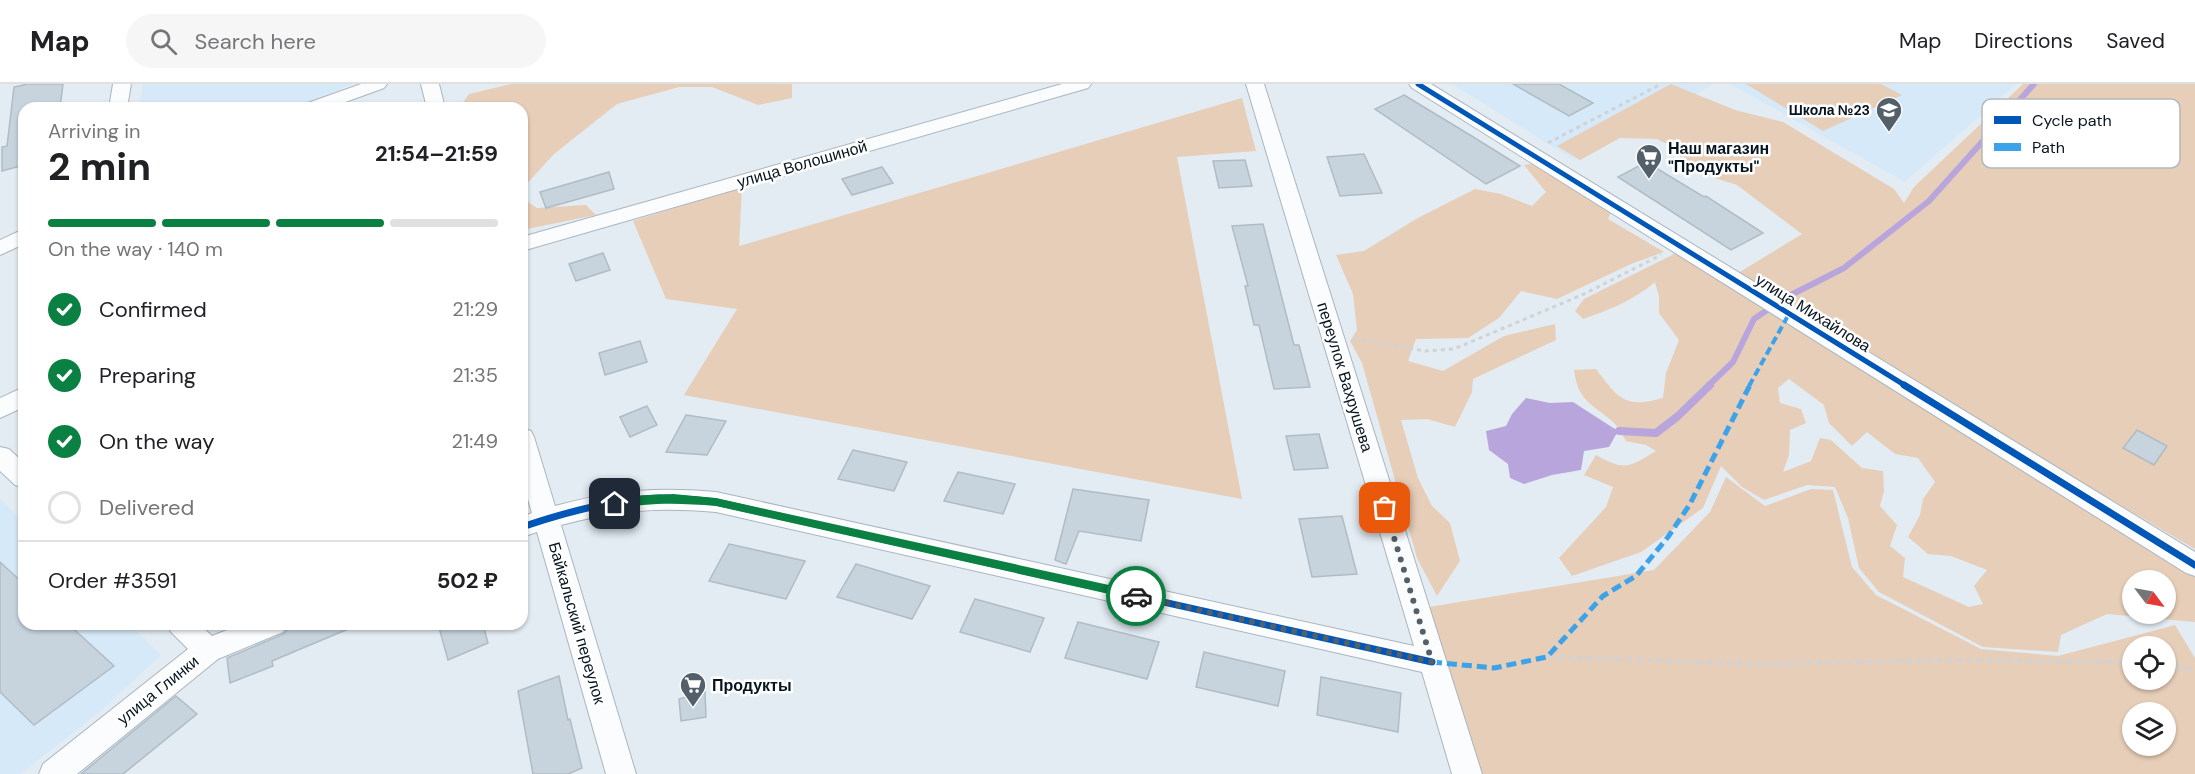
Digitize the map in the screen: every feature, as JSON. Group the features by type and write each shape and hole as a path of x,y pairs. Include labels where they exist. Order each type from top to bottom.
{"street":[{"path":"119,102 122,84"},
{"path":"328,102 378,84"},
{"path":"430,84 434,102"},
{"name":"переулок Вахрушева","path":"1255,84 1467,774"},
{"name":"улица Михайлова","path":"1418,84 2195,565"},
{"name":"улица Волошиной","path":"528,242 1075,85"},
{"path":"0,248 18,239"},
{"path":"0,409 18,399"},
{"path":"0,456 18,472"},
{"name":"Байкальский переулок","path":"528,480 534,523 621,774"},
{"path":"534,523 638,500 673,498 716,502 1432,662"},
{"path":"187,630 208,650"},
{"name":"улица Глинки","path":"54,774 208,650 258,630"}],"path":[{"path":"1530,152 1661,84"},
{"path":"1331,333 1425,351 1454,349 1584,294 1655,259 1677,244"},
{"path":"1547,657 1761,664 1950,660 2122,662"},
{"path":"2176,667 2195,670"}],"shaded area":[{"path":"143,84 353,84 310,102 140,102"},
{"path":"511,84 792,84 792,98 758,105 712,87 679,87 617,104 554,154 528,182 528,102 463,102 469,94"},
{"path":"1452,84 1711,84 1712,85 1574,160"},
{"path":"1671,84 1735,110 1783,122 1894,189 1904,203 1914,187 1982,123 1982,168 2180,168 2180,99 2007,99 2023,84 2195,84 2195,549 1824,331 1735,275 1802,234 1737,185 1680,167 1680,150 1657,139 1620,138 1580,160 1557,146"},
{"name":"Школа №23","path":"1730,84 2016,84 1999,99 1982,99 1982,114 1905,182"},
{"path":"1746,84 1881,84 1902,95 1823,131"},
{"path":"1242,98 1256,151 1177,157 1242,499 684,395 737,309 666,299 633,221 742,187 739,246"},
{"path":"1536,163 1611,212 1608,219 1664,252 1631,264 1557,299 1521,291 1499,318 1468,338 1416,339 1408,361 1443,371 1504,336 1555,324 1556,340 1473,379 1472,392 1455,427 1427,419 1401,420 1418,478 1432,506 1450,523 1460,561 1437,596 1417,558 1362,363 1350,341 1357,330 1353,294 1336,255 1364,251 1416,219 1475,189 1501,194 1532,206 1546,192 1524,165"},
{"path":"528,202 537,208 586,205 596,215 528,229"},
{"path":"1678,252 1692,257 1694,265 1735,287 2195,570 2195,622 2176,620 2176,570 2122,570 2122,615 2107,614 2061,635 2058,652 1983,647 1879,592 1859,568 1848,518 1835,487 1807,485 1764,500 1742,487 1721,466 1703,508 1641,552 1572,576 1559,558 1606,507 1613,487 1584,475 1596,455 1614,464 1626,465 1639,461 1656,451 1646,445 1626,441 1614,423 1582,395 1574,370 1596,369 1617,394 1630,401 1650,401 1663,398 1666,373 1679,340 1659,313 1659,297 1655,282 1621,304 1583,319 1575,311 1584,299","holes":["1789,379 1824,405 1829,423 1852,446 1867,432 1895,454 1918,458 1935,482 1923,499 1920,515 1908,537 1928,554 1951,556 1987,570 1974,586 1983,604 1969,607 1903,577 1905,558 1890,546 1897,525 1880,506 1884,491 1883,471 1862,468 1831,440 1820,438 1811,461 1783,472 1789,455 1790,430 1806,423 1801,409 1780,403 1778,388"]},
{"path":"1526,398 1550,403 1573,402 1618,431 1609,447 1584,451 1581,470 1552,475 1524,484 1510,478 1508,464 1489,450 1486,431 1506,426 1512,414"},
{"path":"1726,477 1765,506 1811,489 1833,490 1852,567 1876,595 1981,649 2058,656 2122,639 2122,690 2176,690 2176,636 2133,636 2175,625 2195,658 2195,774 1481,774 1429,607 1654,570 1710,512"},
{"path":"0,499 18,516 18,630 135,630 161,655 103,709 20,774 0,774"}],"building":[{"path":"28,84 63,84 61,102 18,102 18,167 2,171 2,147 7,146 14,87"},
{"path":"1513,84 1559,84 1593,103 1569,116"},
{"path":"1404,95 1520,166 1486,184 1375,109"},
{"path":"1364,154 1382,193 1340,196 1327,157"},
{"path":"1245,160 1252,186 1219,188 1213,161"},
{"path":"1646,162 1704,197 1706,196 1763,233 1731,250 1618,177"},
{"path":"882,167 893,183 852,195 842,179"},
{"path":"609,172 614,189 546,208 540,192"},
{"path":"1263,224 1294,345 1299,345 1310,387 1274,389 1259,325 1254,325 1245,286 1248,286 1232,226"},
{"path":"603,253 610,270 576,281 569,264"},
{"path":"640,341 647,362 605,375 599,353"},
{"path":"647,406 657,425 630,437 620,417"},
{"path":"686,415 726,421 707,455 666,452"},
{"path":"2137,430 2167,446 2154,465 2123,448"},
{"path":"1319,434 1328,468 1294,470 1286,436"},
{"path":"853,450 907,462 894,491 838,479"},
{"path":"958,472 1015,484 1003,514 944,501"},
{"path":"1073,489 1149,500 1141,541 1079,531 1066,564 1055,560"},
{"path":"1342,516 1357,574 1312,577 1299,519"},
{"path":"729,544 805,561 786,599 709,581"},
{"path":"0,562 18,578 18,630 75,630 114,666 34,725 0,692"},
{"path":"856,564 930,586 912,619 837,597"},
{"path":"975,599 1044,618 1030,652 960,632"},
{"path":"1078,622 1159,642 1147,679 1065,658"},
{"path":"287,630 346,630 272,661 273,666 230,683 227,658 284,634"},
{"path":"440,630 485,630 488,643 448,660"},
{"path":"1204,652 1285,671 1278,706 1196,687"},
{"path":"559,676 568,720 570,719 582,768 568,774 533,774 518,691"},
{"path":"1321,677 1401,693 1398,732 1317,715"},
{"name":"Продукты","path":"705,692 706,717 681,721 679,699"},
{"path":"176,696 197,714 123,774 81,774"}],"waterway":[{"path":"2021,99 2034,84"},
{"path":"1708,386 1733,362 1754,319 1785,298 1844,268 1929,201 1982,142"},
{"path":"1619,431 1656,433 1678,416 1710,385"}],"marked path":[{"path":"1432,662 1494,668 1547,657 1603,596 1636,576 1668,537 1690,504 1761,363 1789,314"}],"cycle path":[{"path":"1418,84 2195,565"},
{"path":"528,525 618,502 657,498 716,502 1432,662"}],"way so far":[{"path":"1136,596 1432,662 1385,508"}],"place":[{"name":"Школа №23","path":"1889,133"},
{"name":"Наш магазин \"Продукты\"","path":"1649,180"},
{"name":"Продукты","path":"693,708"}],"route":[{"path":"615,504 673,498 716,502 1136,596"}]}
